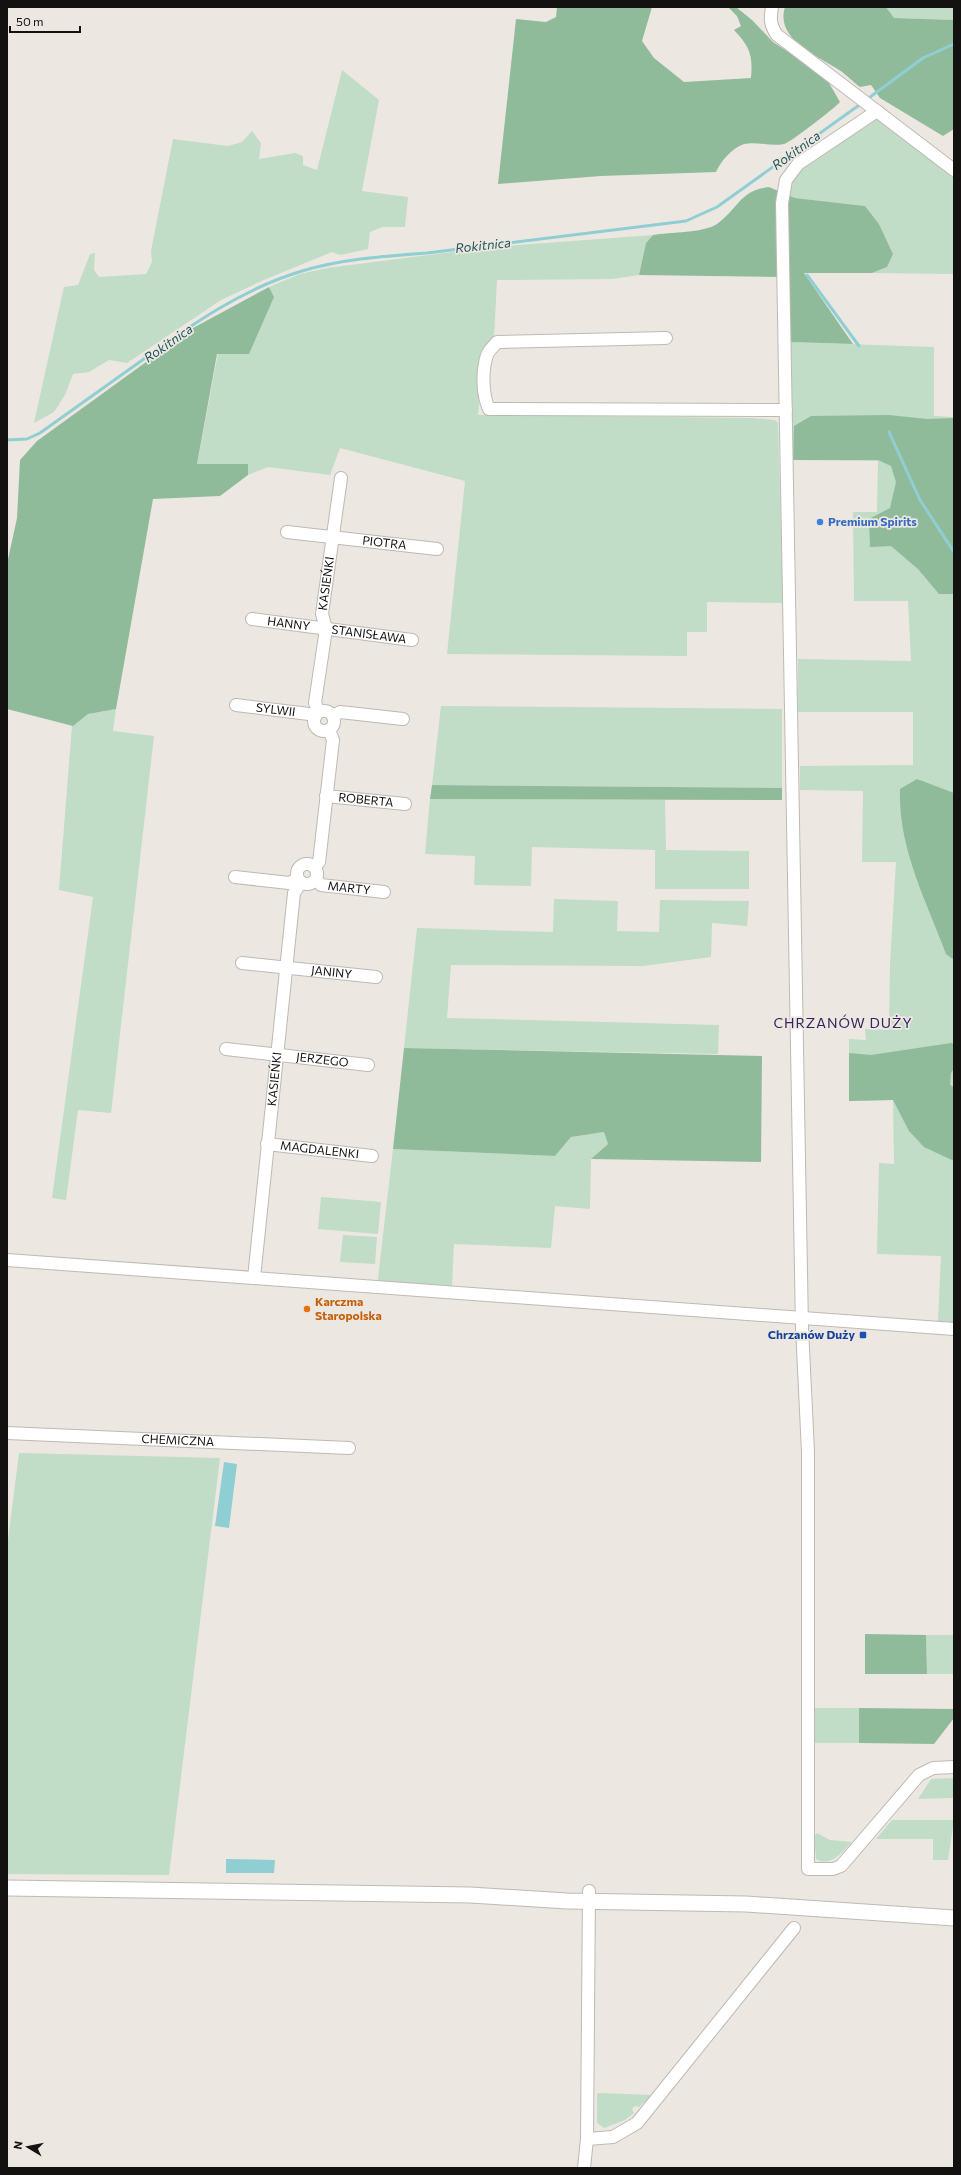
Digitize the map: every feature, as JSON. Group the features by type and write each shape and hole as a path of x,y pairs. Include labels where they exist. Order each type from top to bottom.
{"main road":[{"path":"7,1888 470,1895 516,1899 589,1896 812,1897 954,1908"},
{"path":"589,1896 753,1904 954,1918"}],"street":[{"path":"772,7 770,18 771,27 777,35 954,170"},
{"path":"868,104 798,164 786,180 782,203 802,1318 808,1452 808,1869 834,1869 841,1866 851,1857 919,1775 934,1768 954,1766"},
{"path":"666,338 497,342 487,354 484,376 484,398 489,409 786,410"},
{"name":"KASIEŃKI","path":"317,715 316,703 326,629 322,614 341,478"},
{"name":"PIOTRA","path":"287,532 437,549"},
{"name":"HANNY","path":"252,619 326,629"},
{"name":"STANISŁAWA","path":"326,629 412,640"},
{"name":"SYLWII","path":"236,705 317,715"},
{"path":"328,712 333,716 334,723 329,730 325,732 318,729 314,721 317,715 328,712"},
{"path":"333,716 340,712 403,719"},
{"path":"314,867 318,862 320,854 333,740 329,730"},
{"name":"ROBERTA","path":"326,796 405,804"},
{"path":"234,877 289,883 299,880 308,884 316,880 317,871 314,867 307,864 302,865 298,869 299,880"},
{"name":"KASIEŃKI","path":"254,1278 294,893 299,880"},
{"name":"MARTY","path":"316,880 321,885 384,892"},
{"name":"JANINY","path":"242,964 376,977"},
{"name":"JERZEGO","path":"226,1049 277,1056 368,1065"},
{"name":"MAGDALENKI","path":"267,1144 372,1156"},
{"path":"7,1260 954,1329"},
{"name":"CHEMICZNA","path":"7,1433 349,1448"},
{"path":"584,2168 587,2139 589,1896"},
{"path":"587,2139 614,2137 637,2123 794,1928"}],"green space":[{"path":"557,7 652,7 642,41 654,58 684,82 751,78 751,57 744,41 734,30 741,26 737,16 728,7 736,7 752,20 773,42 825,76 840,102 803,132 784,144 774,145 749,143 740,146 727,155 716,172 601,176 498,184 516,19 546,22 556,17"},
{"path":"785,7 886,7 894,18 954,20 954,129 943,136 880,98 871,85 860,87 839,70 808,51 791,36 786,28 783,18"},
{"path":"886,7 954,7 954,20 894,18"},
{"path":"342,70 379,100 362,191 408,197 405,227 382,227 370,232 368,249 340,255 332,252 266,279 221,300 127,363 109,360 89,372 73,374 65,395 54,412 34,423 64,287 78,285 90,254 95,253 94,270 99,277 146,274 152,262 151,251 173,139 228,146 242,142 252,131 261,143 259,159 295,153 303,156 303,165 317,170"},
{"path":"877,111 954,170 954,274 872,273 887,267 893,254 879,224 865,206 795,198 784,193 786,180"},
{"path":"769,187 795,198 865,206 879,224 893,254 887,267 872,273 804,273 853,344 790,342 788,277 639,275 646,243 653,235 696,231 711,227 724,218 745,196 759,189"},
{"path":"653,235 646,243 639,275 612,279 497,280 494,338 481,384 478,415 753,418 775,420 778,423 783,603 707,602 707,632 687,632 687,656 447,654 465,481 340,448 330,475 268,467 248,475 247,464 197,465 218,353 273,297 269,287 300,274 327,268 491,247"},
{"path":"269,287 274,297 249,354 217,354 197,464 248,464 248,475 220,496 153,499 116,709 88,714 73,726 7,709 7,564 17,518 20,460 37,441 193,328"},
{"path":"790,342 934,347 934,416 954,417 954,1323 938,1322 941,1256 877,1254 879,1163 894,1164 893,1100 849,1101 849,1039 866,1040 865,1029 889,1030 890,964 896,862 862,862 863,791 800,790 800,766 913,765 913,712 798,712 798,659 911,661 908,601 854,601 853,512 877,512 878,461 793,460"},
{"path":"889,415 927,419 954,418 954,594 939,594 918,569 891,546 870,547 869,519 890,508 896,482 891,466 878,460 793,460 794,426 811,416"},
{"path":"441,706 782,709 782,788 432,785"},
{"path":"116,709 113,731 154,736 111,1113 78,1110 66,1200 52,1198 93,897 59,890 72,726 88,714"},
{"path":"917,779 954,793 954,960 946,954 922,894 908,853 901,811 900,789"},
{"path":"432,785 782,788 782,800 430,799"},
{"path":"430,799 665,800 666,850 749,851 749,889 655,889 655,850 532,847 531,886 474,885 475,856 425,854"},
{"path":"554,899 618,901 617,931 659,932 660,900 749,901 747,926 712,923 711,957 643,966 451,965 447,1018 719,1025 718,1054 404,1048 417,928 553,932"},
{"path":"951,1043 954,1044 954,1069 951,1073 950,1085 954,1087 954,1161 924,1147 909,1131 893,1100 849,1101 849,1053 871,1055"},
{"path":"404,1048 762,1056 761,1162 591,1159 608,1144 604,1132 571,1137 555,1156 393,1149"},
{"path":"604,1132 608,1144 591,1159 590,1209 555,1206 551,1248 454,1244 452,1286 449,1292 377,1287 393,1149 555,1156 571,1137"},
{"path":"321,1197 381,1202 378,1234 318,1229"},
{"path":"343,1235 377,1237 375,1264 340,1262"},
{"path":"19,1453 220,1458 169,1875 7,1874 7,1548"},
{"path":"865,1634 926,1635 927,1674 865,1674"},
{"path":"926,1635 954,1635 954,1674 927,1674"},
{"path":"815,1708 859,1708 859,1743 815,1743"},
{"path":"859,1708 954,1709 954,1718 934,1744 859,1743"},
{"path":"954,1778 954,1798 918,1799 931,1779"},
{"path":"892,1820 954,1820 948,1860 933,1860 933,1839 876,1839"},
{"path":"817,1833 830,1840 852,1842 841,1854 832,1860 821,1861 816,1859 814,1836"},
{"path":"597,2094 652,2095 639,2107 635,2106 632,2109 634,2113 625,2120 604,2128 597,2123"}],"water":[{"path":"224,1462 237,1464 229,1528 215,1526"},
{"path":"226,1859 275,1860 274,1873 226,1873"}],"waterway":[{"name":"Rokitnica","path":"866,100 923,58 954,44"},
{"name":"Rokitnica","path":"7,440 27,439 40,433 198,321 238,298 280,279 317,267 348,261 427,253 686,221 717,207 862,103"},
{"path":"807,275 859,346"},
{"path":"889,432 920,500 954,552"}],"place":[{"name":"Premium Spirits","path":"820,522"},
{"name":"Karczma Staropolska","path":"307,1309"},
{"name":"Chrzanów Duży","path":"863,1335"}],"district":[{"name":"CHRZANÓW DUŻY","path":"843,1023"}]}
